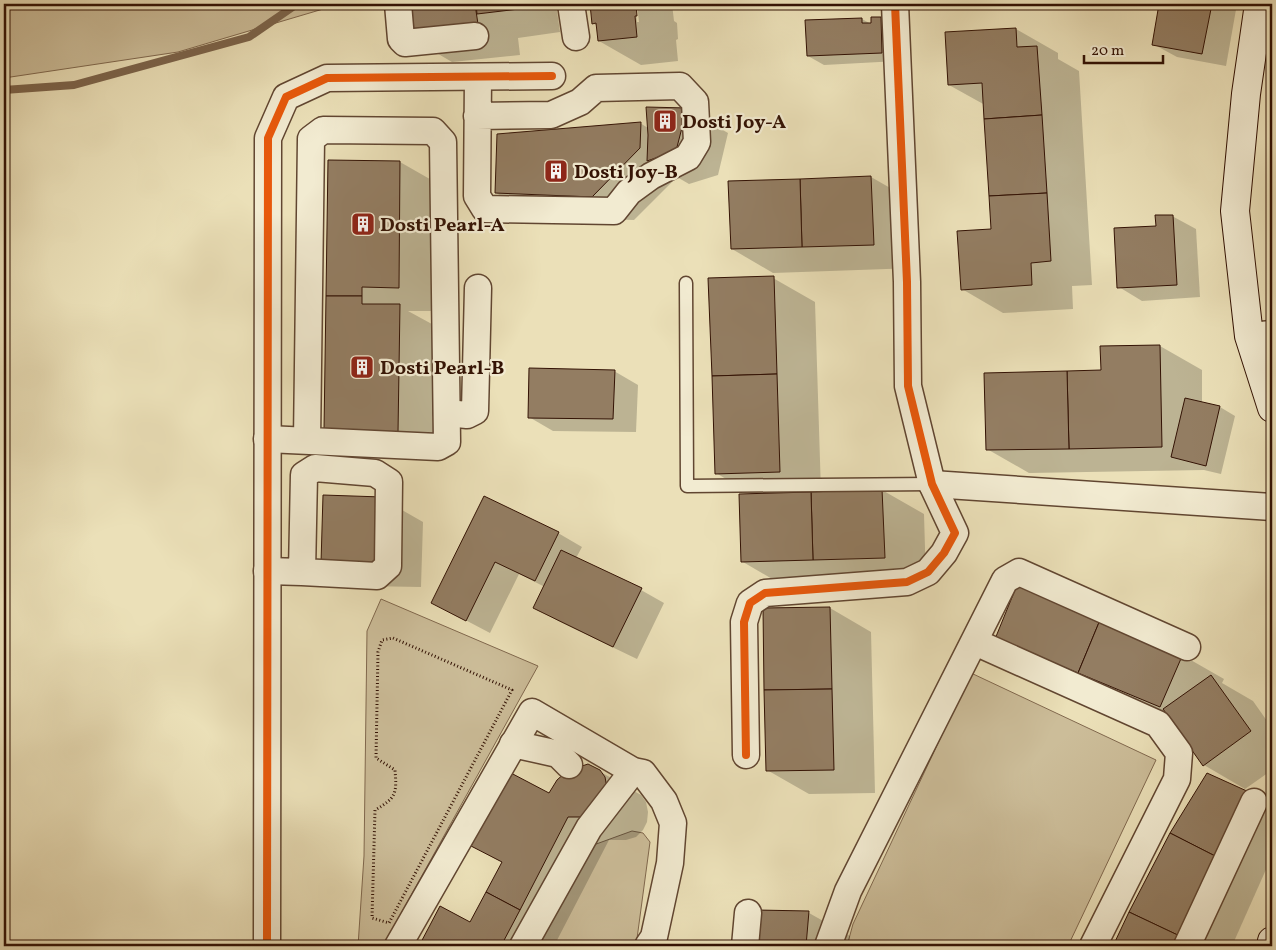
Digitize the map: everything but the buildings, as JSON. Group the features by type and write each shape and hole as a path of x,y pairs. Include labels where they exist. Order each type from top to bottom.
{"street":[{"path":"398,4 401,39 405,43 475,36"},
{"path":"571,4 576,37"},
{"path":"746,755 744,622 750,603 765,593 907,582 928,572 944,553 955,533 932,484 908,386 907,282 895,4"},
{"path":"1259,4 1246,94 1235,211 1261,335 1272,408"},
{"path":"267,946 268,138 286,97 327,78 552,76"},
{"path":"477,116 551,115 580,102 596,88 680,86 695,102 697,142 688,157 651,176 629,192 614,211 486,209 477,196 477,116 478,77"},
{"path":"267,439 307,441 438,447 447,442 443,142 433,131 322,130 311,139 307,441"},
{"path":"447,413 467,415 475,411 478,288"},
{"path":"267,571 377,576 388,566 389,482 375,474 315,468 304,475 302,572"},
{"path":"932,484 1272,507"},
{"path":"828,946 848,891 1005,580 1019,572 1187,646"},
{"path":"975,642 1158,724 1179,753 1177,779 1093,946"},
{"path":"398,946 532,712 633,771 643,773 664,801 673,823 670,863 654,937 648,946"},
{"path":"513,744 558,754 569,765"},
{"path":"523,946 589,828 633,771"},
{"path":"1187,946 1254,802"},
{"path":"745,946 748,913"},
{"path":"1271,946 1272,941"}],"lane":[{"path":"686,284 687,486 932,484"}],"path":[{"path":"393,638 512,690 389,923 372,918 374,810 388,803 396,790 395,770 376,758 378,652 382,640 393,638"}],"shaded area":[{"path":"4,4 340,4 178,52 4,78"},
{"path":"381,599 538,666 383,946 358,946 364,856 367,631"},
{"path":"971,673 1156,760 1068,946 847,946 853,924"},
{"path":"632,831 643,833 650,842 636,946 537,946 588,847"}],"waterway":[{"path":"4,90 74,85 249,37 297,4"}],"cycle path":[{"path":"746,755 744,622 750,603 765,593 907,582 928,572 944,553 955,533 932,484 908,386 907,282 895,4"},
{"path":"267,946 268,138 286,97 327,78 552,76"}],"place":[{"name":"Dosti Joy-A","path":"665,121"},
{"name":"Dosti Joy-B","path":"556,171"},
{"name":"Dosti Pearl-A","path":"363,224"},
{"name":"Dosti Pearl-B","path":"362,367"}]}
